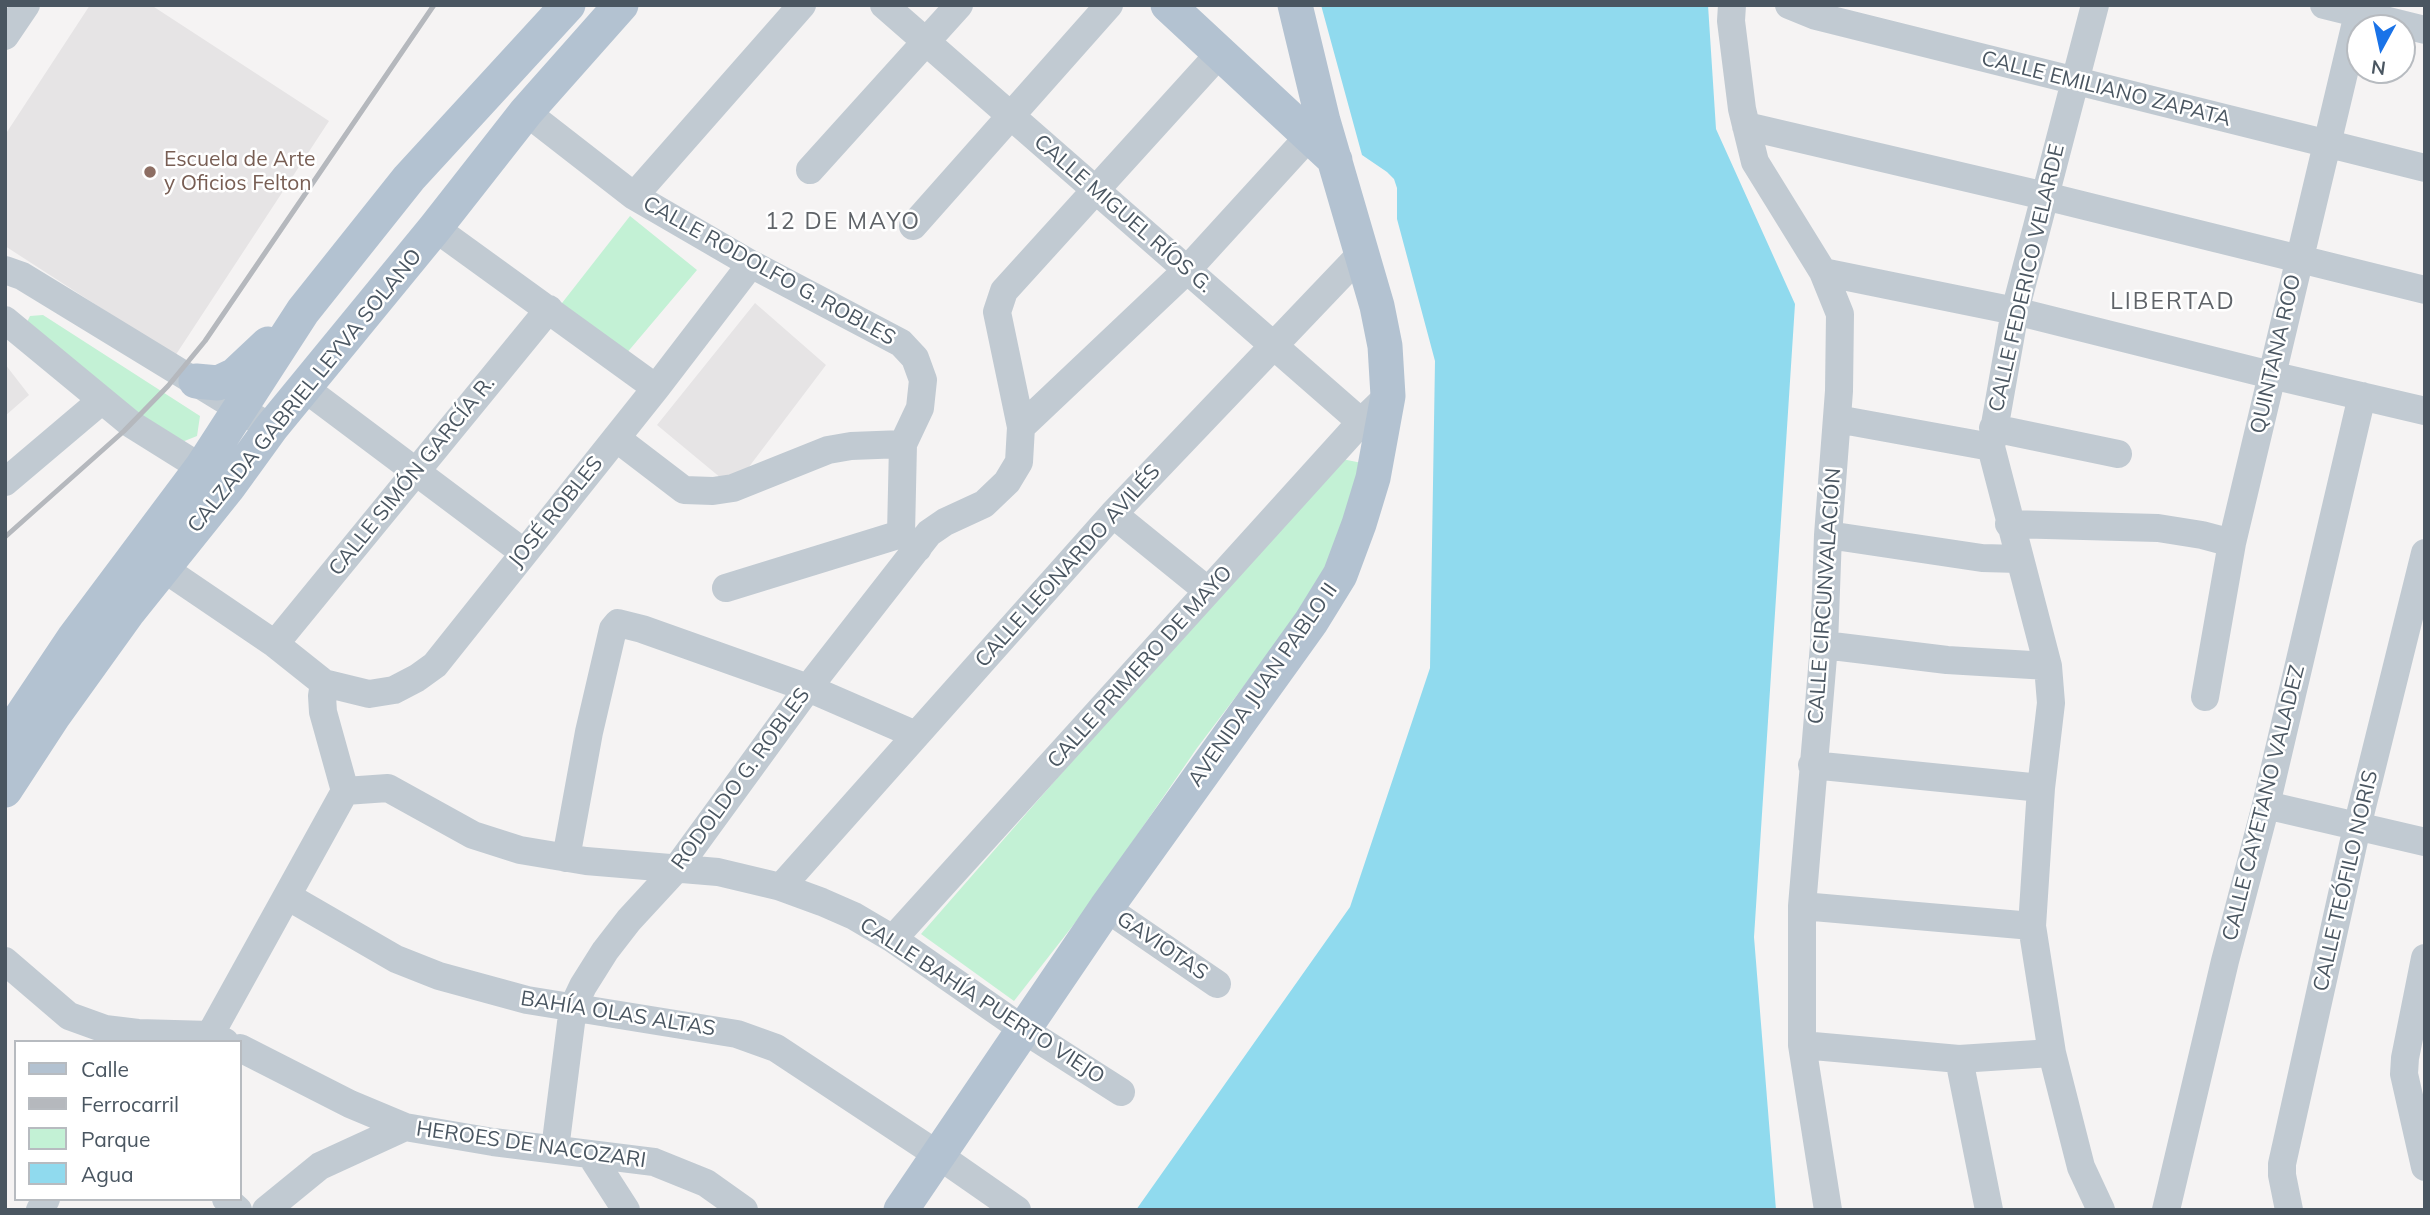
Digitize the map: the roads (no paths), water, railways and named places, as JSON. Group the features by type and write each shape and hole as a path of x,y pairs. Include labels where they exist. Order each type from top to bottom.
{"main road":[{"name":"CALZADA GABRIEL LEYVA SOLANO","path":"5,790 128,612 163,568 216,477 241,408 303,311 409,178 568,5"},
{"name":"CALZADA GABRIEL LEYVA SOLANO","path":"5,741 74,638 216,477 271,428 526,112 621,5"},
{"path":"1168,5 1220,53 1316,129"},
{"name":"AVENIDA JUAN PABLO II","path":"901,1210 1106,908 1311,622 1340,575 1359,524 1373,478 1388,396 1382,333 1363,252 1335,160 1316,129 1296,5"},
{"path":"196,381 218,383 235,375 303,311"}],"street":[{"path":"5,36 26,5"},
{"path":"634,197 802,5"},
{"name":"CALLE MIGUEL RÍOS G.","path":"884,5 1011,114 1272,347 1361,422"},
{"path":"810,170 959,5"},
{"path":"913,226 1109,5"},
{"name":"CALLE CIRCUNVALACIÓN","path":"1732,5 1731,21 1746,126 1755,162 1823,272 1840,314 1824,645 1802,906 1802,1045 1828,1210"},
{"name":"CALLE EMILIANO ZAPATA","path":"1789,5 1816,16 2425,168"},
{"name":"CALLE FEDERICO VELARDE","path":"2095,5 2015,310 1992,438 2009,524 2048,666 2051,703 2041,788 2032,926 2052,1053 2081,1167 2101,1210"},
{"path":"2324,5 2358,14"},
{"path":"1021,427 997,312 1004,291 1220,53"},
{"name":"QUINTANA ROO","path":"2204,696 2232,543 2346,64"},
{"name":"CALLE RODOLFO G. ROBLES","path":"526,112 634,197 751,264 901,343 915,358 923,380 920,408 903,444 910,541"},
{"path":"1746,126 2045,196 2425,290"},
{"path":"1021,427 1187,270 1316,129"},
{"path":"435,228 656,388"},
{"name":"CALLE LEONARDO AVILÉS","path":"781,887 1113,514 1363,252"},
{"name":"JOSÉ ROBLES","path":"324,683 369,694 394,690 435,665 616,439 751,264"},
{"path":"5,270 22,276 271,428"},
{"path":"1823,272 2015,310 2425,411"},
{"name":"CALLE SIMÓN GARCÍA R.","path":"275,644 549,309"},
{"path":"5,320 131,424 216,477"},
{"path":"303,387 523,552"},
{"name":"CALLE PRIMERO DE MAYO","path":"893,939 1361,422 1388,396"},
{"name":"CALLE CAYETANO VALADEZ","path":"2166,1210 2225,961 2266,805 2362,396"},
{"path":"5,482 102,400"},
{"path":"1837,419 2118,454"},
{"name":"RODOLDO G. ROBLES","path":"555,1149 573,1007 605,951 629,920 677,868 910,541 984,504 1007,482 1019,462 1021,427"},
{"path":"616,439 684,490 713,491 733,488 828,450 851,446 903,444"},
{"path":"1113,514 1208,591"},
{"path":"2009,524 2158,528 2232,543"},
{"path":"1828,535 1982,558 2019,559"},
{"path":"726,588 910,541"},
{"name":"CALLE TEÓFILO NORIS","path":"2289,1210 2282,1164 2357,827 2425,553"},
{"path":"69,1016 105,1029 218,1038 287,896 345,791 323,712 324,683 275,644 163,568"},
{"path":"566,858 589,732 615,625 622,623 642,629 807,688 916,736"},
{"path":"1824,645 1947,660 2048,666"},
{"path":"1812,765 2041,788"},
{"name":"CALLE BAHÍA PUERTO VIEJO","path":"345,791 388,789 473,835 520,850 629,866 718,872 781,887 854,916 893,939 1024,1030 1121,1092"},
{"path":"2266,805 2425,842"},
{"name":"BAHÍA OLAS ALTAS","path":"287,896 396,959 439,976 527,1000 707,1027 776,1048 938,1154 1017,1210"},
{"path":"1802,906 2032,926"},
{"name":"GAVIOTAS","path":"1106,908 1217,984"},
{"path":"5,961 69,1016 83,1040"},
{"path":"2423,975 2404,1074 2425,1167"},
{"path":"1802,1045 1959,1059 2052,1053"},
{"name":"HEROES DE NACOZARI","path":"242,1049 350,1104 405,1127 456,1137 654,1162 706,1183 744,1210"},
{"path":"1959,1059 1990,1210"},
{"path":"269,1208 320,1166 405,1127"},
{"path":"590,1154 626,1210"}],"water":[{"path":"1321,5 1708,5 1716,129 1795,304 1754,937 1776,1210 1136,1210 1350,907 1430,668 1435,361 1397,219 1397,188 1394,179 1387,172 1362,155"}],"railway":[{"path":"5,537 124,431 168,386 205,341 434,5"}],"place":[{"name":"Escuela de Arte y Oficios Felton","path":"150,172"}],"district":[{"name":"12 DE MAYO","path":"843,222"},
{"name":"LIBERTAD","path":"2173,302"}]}
